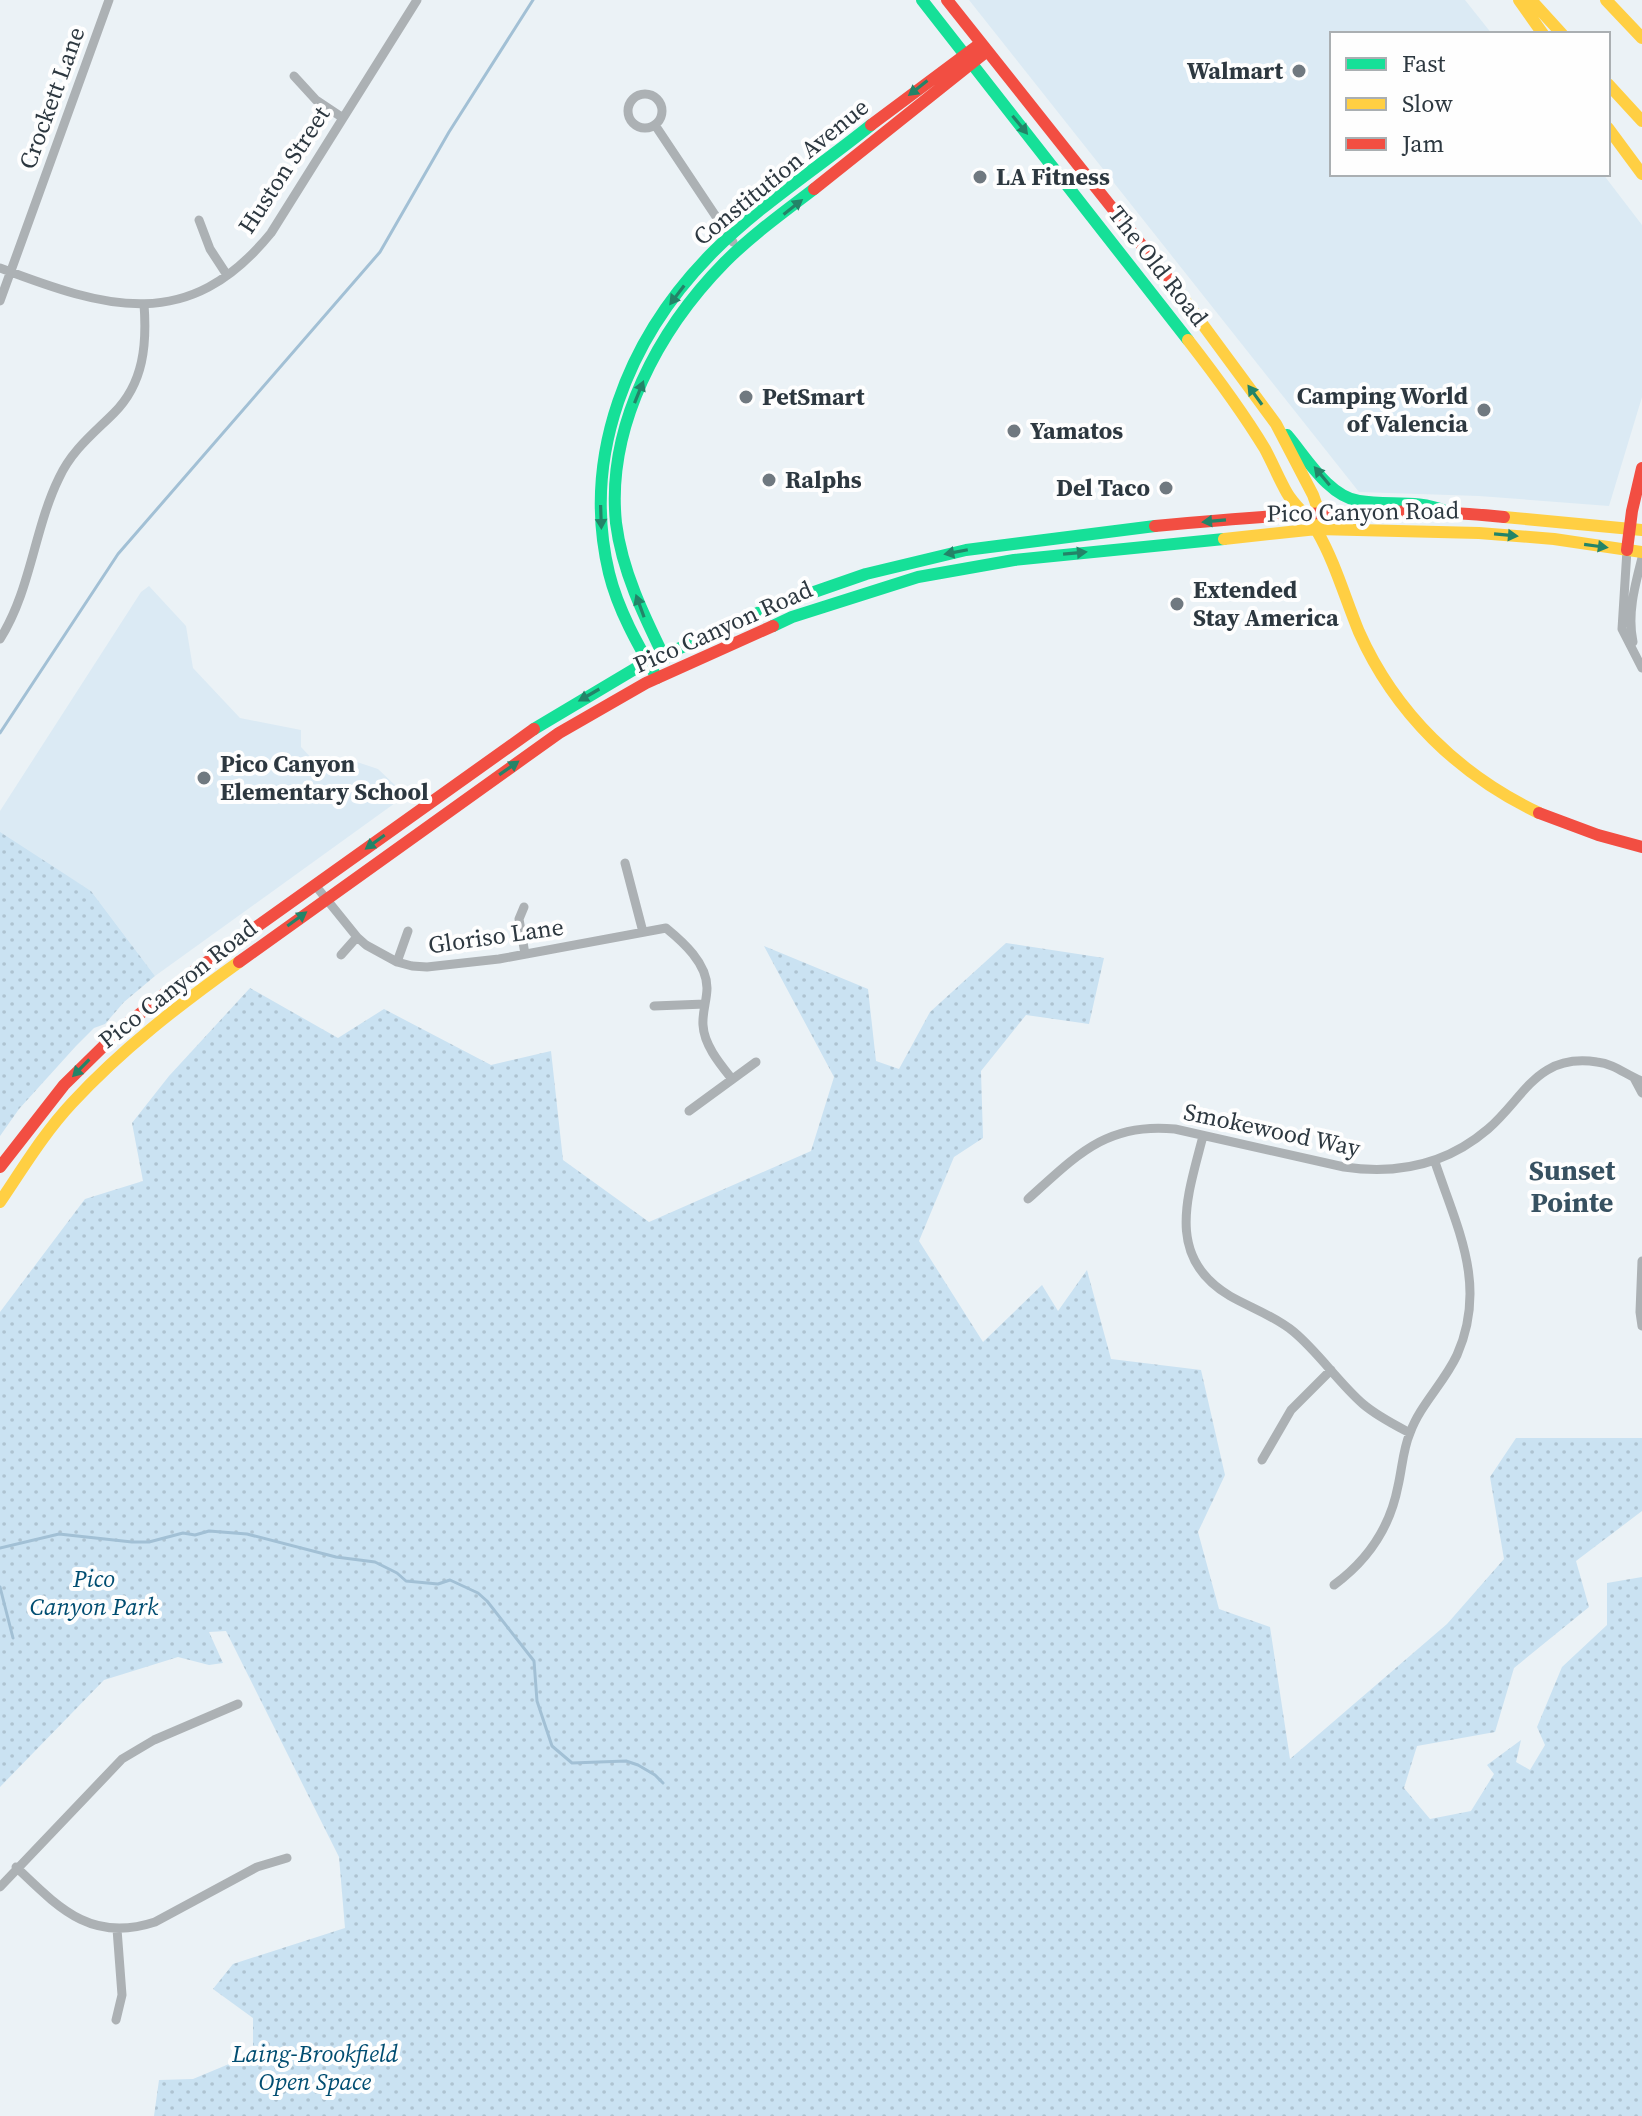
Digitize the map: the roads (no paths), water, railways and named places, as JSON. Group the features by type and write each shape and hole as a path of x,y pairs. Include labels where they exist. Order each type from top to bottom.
{"main road":[{"name":"The Old Road","path":"922,0 1233,398 1274,466 1288,496 1317,529 1356,626 1379,671 1409,714 1441,748 1487,785 1538,814 1593,836 1642,847"},
{"name":"The Old Road","path":"947,0 1169,278 1276,424 1319,512 1317,529"},
{"path":"1519,0 1542,32"},
{"path":"1531,0 1560,32"},
{"path":"1606,0 1642,38"},
{"name":"Constitution Avenue","path":"657,678 619,602 604,552 600,519 601,464 606,432 625,377 652,329 681,288 729,238 984,47"},
{"name":"Constitution Avenue","path":"672,672 645,619 630,579 619,537 615,503 620,452 628,419 660,347 706,282 738,250 911,115 968,58"},
{"path":"1610,86 1642,121"},
{"path":"1610,131 1642,174"},
{"path":"1276,424 1328,485 1347,497 1357,501 1428,504 1445,511"},
{"path":"1627,550 1635,529 1642,468"},
{"name":"Pico Canyon Road","path":"0,1167 64,1085 121,1029 182,980 542,723 663,654 771,607 866,574 930,557 1108,530 1302,512 1445,511 1635,529"},
{"name":"Pico Canyon Road","path":"0,1202 53,1126 125,1049 187,999 559,733 657,678 792,617 918,577 1041,556 1317,529 1469,532 1554,539 1642,555"}],"street":[{"name":"Crockett Lane","path":"0,301 5,270 109,0"},
{"name":"Huston Street","path":"5,270 97,301 144,304 180,298 227,275 271,233 417,0"},
{"path":"294,76 316,100 343,118"},
{"path":"655,125 738,250"},
{"path":"199,220 210,249 227,275"},
{"path":"0,639 21,596 58,479 75,450 116,411 134,384 146,342 144,304"},
{"path":"1627,550 1622,629 1642,668"},
{"path":"1636,653 1630,626 1642,555"},
{"path":"625,863 643,932"},
{"name":"Gloriso Lane","path":"315,885 357,937 376,952 397,962 427,967 525,954 666,928 682,940 702,969 707,989 705,1004"},
{"path":"524,907 519,919 525,954"},
{"path":"397,962 408,931"},
{"path":"341,955 357,937"},
{"path":"654,1006 705,1004 705,1036 732,1079"},
{"path":"689,1111 756,1062"},
{"name":"Smokewood Way","path":"1028,1199 1089,1146 1117,1133 1155,1127 1368,1171 1401,1169 1435,1162 1471,1142 1488,1129 1529,1083 1545,1071 1570,1062 1598,1062 1615,1066 1638,1080 1642,1093"},
{"path":"1203,1136 1184,1218 1188,1242 1198,1268 1219,1289 1296,1334 1377,1415 1410,1433"},
{"path":"1334,1585 1364,1560 1378,1541 1394,1504 1410,1433 1457,1354 1466,1327 1470,1295 1465,1247 1435,1162"},
{"path":"1642,1261 1642,1326"},
{"path":"1262,1460 1291,1410 1331,1370"},
{"path":"0,1887 122,1759 154,1740 238,1704"},
{"path":"16,1867 68,1914 102,1928 117,1929 155,1922 257,1867 287,1858"},
{"path":"116,2020 122,1995 117,1929"}],"waterway":[{"path":"0,733 118,554 380,252 449,132 533,0"},
{"path":"0,1548 59,1534 149,1542 183,1533 195,1535 209,1531 247,1534 336,1557 375,1562 406,1581 438,1584 450,1580 478,1593 487,1601 534,1661 537,1701 552,1746 572,1763 626,1761 655,1775 663,1783"},
{"path":"0,1587 13,1638"}],"place":[{"name":"Walmart","path":"1299,71"},
{"name":"LA Fitness","path":"980,177"},
{"name":"PetSmart","path":"746,397"},
{"name":"Camping World of Valencia","path":"1484,410"},
{"name":"Yamatos","path":"1014,431"},
{"name":"Ralphs","path":"769,480"},
{"name":"Del Taco","path":"1166,488"},
{"name":"Extended Stay America","path":"1177,604"},
{"name":"Pico Canyon Elementary School","path":"204,778"}],"district":[{"name":"Sunset Pointe","path":"1572,1186"}],"park label":[{"name":"Pico Canyon Park","path":"94,1593"},
{"name":"Laing-Brookfield Open Space","path":"315,2068"}]}
